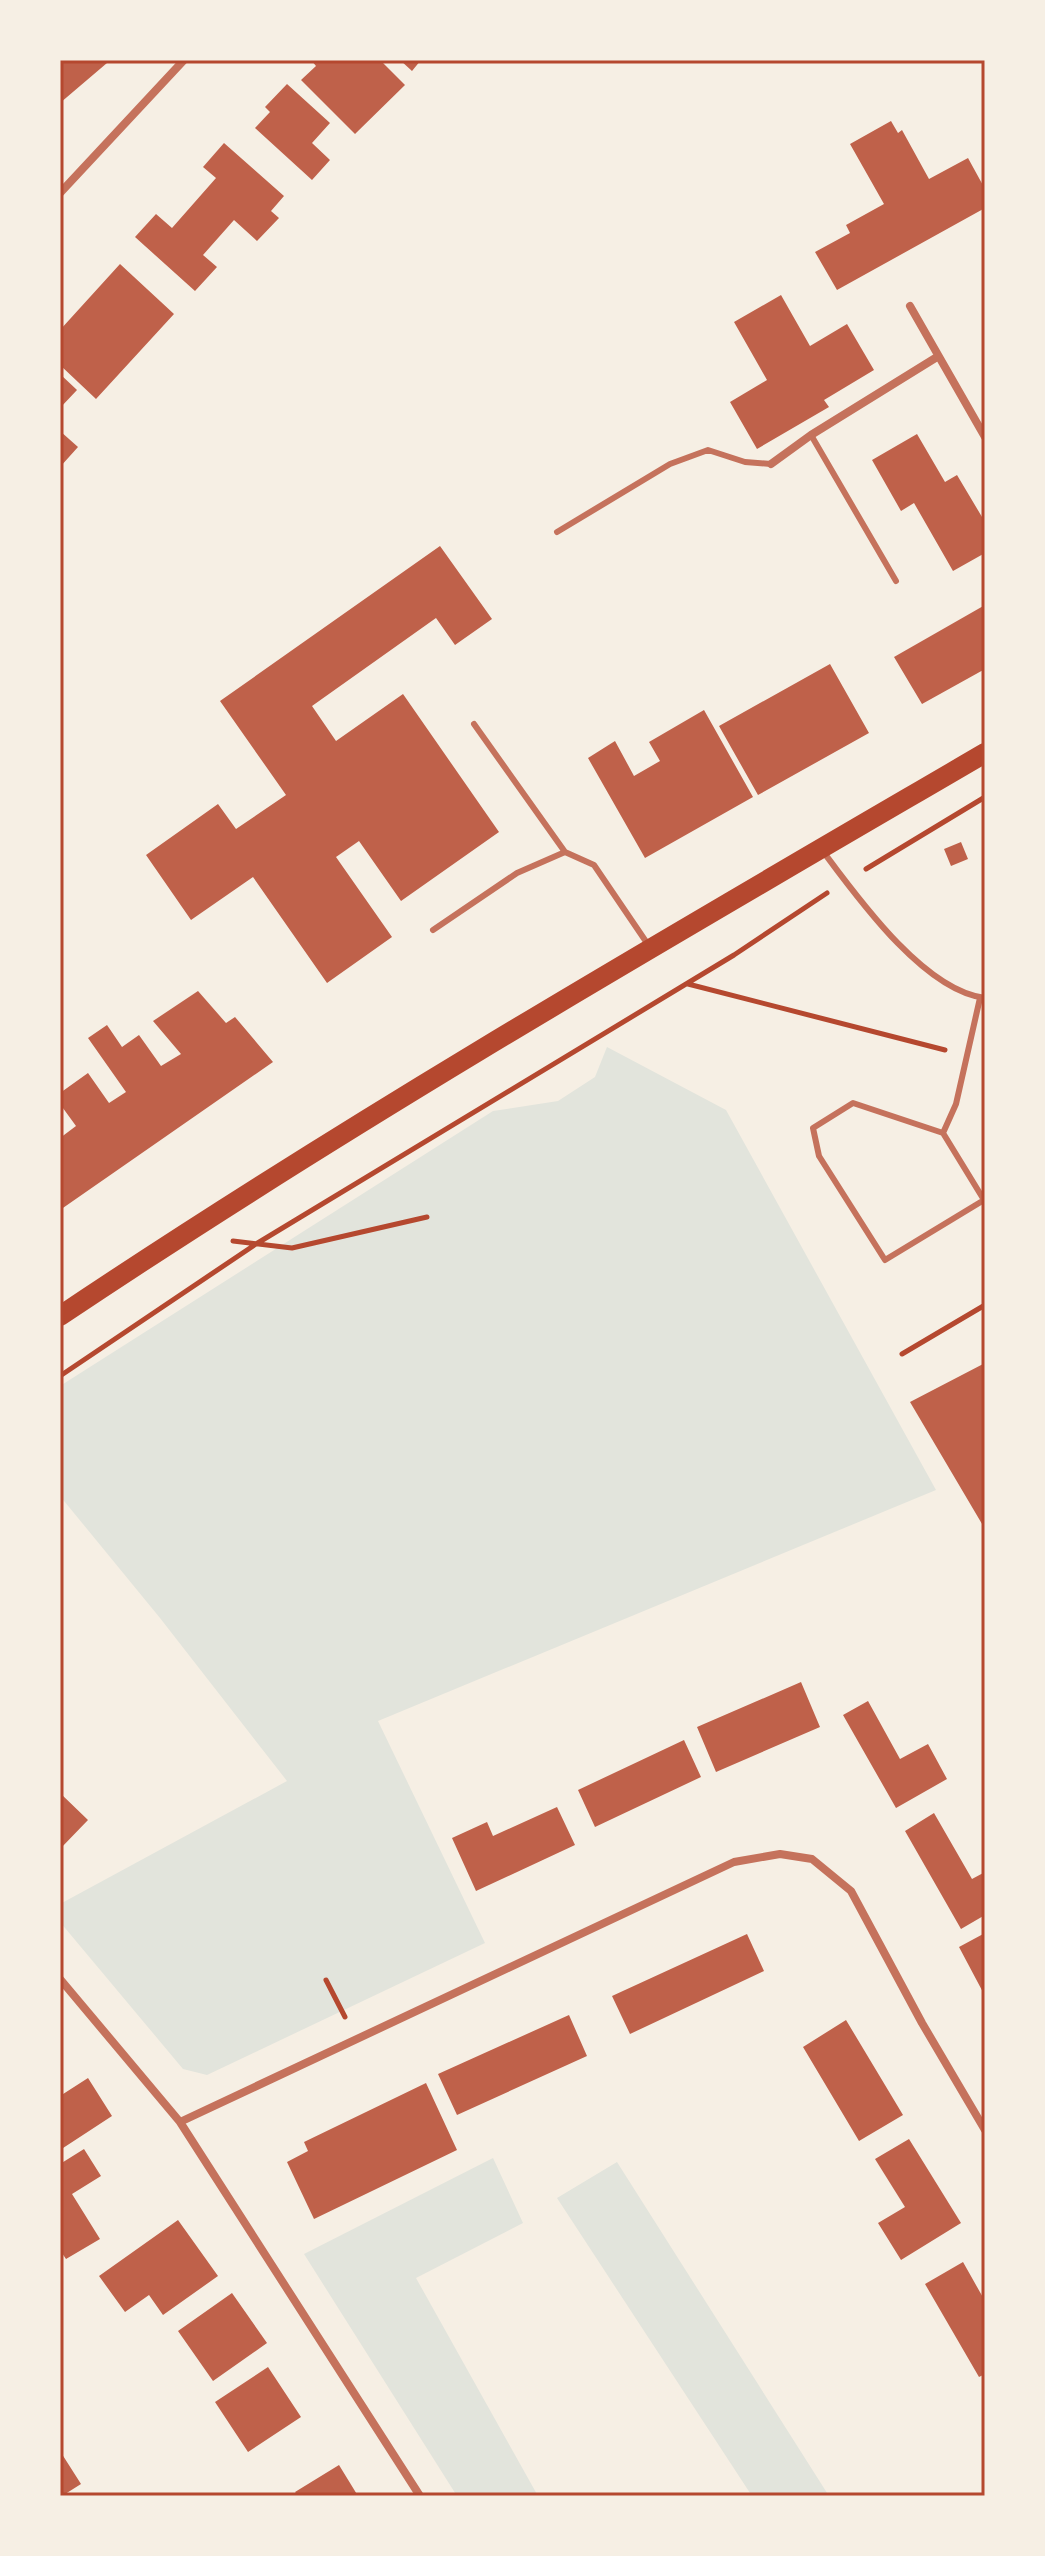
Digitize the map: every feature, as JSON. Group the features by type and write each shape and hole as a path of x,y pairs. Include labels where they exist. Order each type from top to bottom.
{"main road":[{"path":"60,1316 204,1220 651,949 985,753"}],"street":[{"path":"60,193 184,60"},
{"path":"910,306 985,437"},
{"path":"771,464 811,435 937,357"},
{"path":"180,2122 734,1862 780,1854 812,1859 851,1891 922,2023 985,2130"},
{"path":"60,1979 180,2122 420,2496"}],"lane":[{"path":"811,435 896,581"},
{"path":"557,532 670,464 708,450 745,462 771,464"},
{"path":"474,724 565,852 594,865 651,949"},
{"path":"821,849 897,944 941,980 983,998 956,1104 943,1133"},
{"path":"433,930 517,873 565,852"},
{"path":"853,1103 943,1133 984,1202 885,1260 819,1156 813,1128 853,1103"}],"path":[{"path":"60,1376 256,1244 686,984 967,1056"},
{"path":"232,1241 292,1248 427,1217"},
{"path":"902,1354 985,1305"},
{"path":"326,1980 357,2039"}],"shaded area":[{"path":"607,1047 726,1110 936,1490 378,1721 485,1943 207,2075 183,2069 60,1922 60,1904 287,1781 60,1496 60,1386 493,1111 558,1101 595,1077"},
{"path":"493,2158 523,2223 416,2278 538,2496 457,2496 304,2254"},
{"path":"617,2162 829,2496 752,2496 557,2198"}],"building":[{"path":"60,60 104,60 107,63 60,103"},
{"path":"311,60 380,60 405,85 355,134 301,80 316,66"},
{"path":"400,60 421,60 412,71"},
{"path":"287,84 330,123 312,143 330,160 312,180 255,128 270,112 265,107"},
{"path":"891,121 898,133 902,130 929,179 968,158 985,189 985,208 837,290 815,252 850,233 846,225 884,204 850,144"},
{"path":"224,143 284,196 271,211 279,218 257,241 234,220 203,255 217,267 195,291 135,237 156,214 172,228 216,178 203,167"},
{"path":"120,264 174,314 96,399 60,365 60,330"},
{"path":"781,295 810,346 847,324 874,370 824,400 829,407 757,449 730,402 767,380 734,322"},
{"path":"60,374 77,390 60,408"},
{"path":"60,431 78,447 60,467"},
{"path":"917,434 945,482 957,475 985,522 985,553 953,571 914,503 901,511 872,460"},
{"path":"440,546 492,619 455,645 436,618 312,706 336,741 403,694 499,832 401,901 359,841 336,857 392,937 327,983 253,877 191,920 146,855 218,804 236,829 286,795 220,701"},
{"path":"985,605 985,669 922,704 894,657"},
{"path":"830,664 869,733 758,795 719,726"},
{"path":"704,710 753,797 645,858 588,758 615,741 634,776 660,761 649,742"},
{"path":"961,842 968,859 951,866 944,849"},
{"path":"198,991 226,1023 235,1017 273,1062 60,1210 60,1138 76,1126 60,1104 60,1093 88,1073 109,1103 126,1092 88,1038 107,1025 122,1047 139,1035 161,1066 181,1054 153,1021"},
{"path":"985,1363 985,1529 910,1402"},
{"path":"801,1682 820,1727 716,1772 697,1727"},
{"path":"868,1701 900,1759 928,1744 947,1779 896,1808 843,1715"},
{"path":"684,1740 701,1777 595,1827 578,1790"},
{"path":"60,1793 88,1820 60,1849"},
{"path":"557,1807 575,1845 476,1891 452,1838 487,1822 493,1836"},
{"path":"934,1813 972,1879 985,1872 985,1915 961,1929 905,1831"},
{"path":"985,1933 985,1996 959,1947"},
{"path":"747,1934 764,1971 630,2034 612,1996"},
{"path":"569,2015 587,2056 457,2115 438,2074"},
{"path":"846,2020 903,2115 859,2141 803,2047"},
{"path":"88,2078 112,2116 60,2150 60,2096"},
{"path":"426,2083 457,2150 314,2219 287,2162 308,2151 304,2142"},
{"path":"909,2139 961,2223 901,2260 878,2223 905,2207 875,2159"},
{"path":"84,2149 101,2176 72,2194 100,2239 66,2259 60,2250 60,2164"},
{"path":"178,2220 218,2276 163,2315 149,2295 125,2312 99,2276"},
{"path":"963,2262 985,2301 985,2374 979,2377 925,2284"},
{"path":"232,2293 267,2343 213,2381 178,2331"},
{"path":"268,2367 301,2417 248,2452 215,2402"},
{"path":"60,2451 81,2484 62,2496 60,2496"},
{"path":"339,2465 358,2496 298,2496 295,2492"}]}
